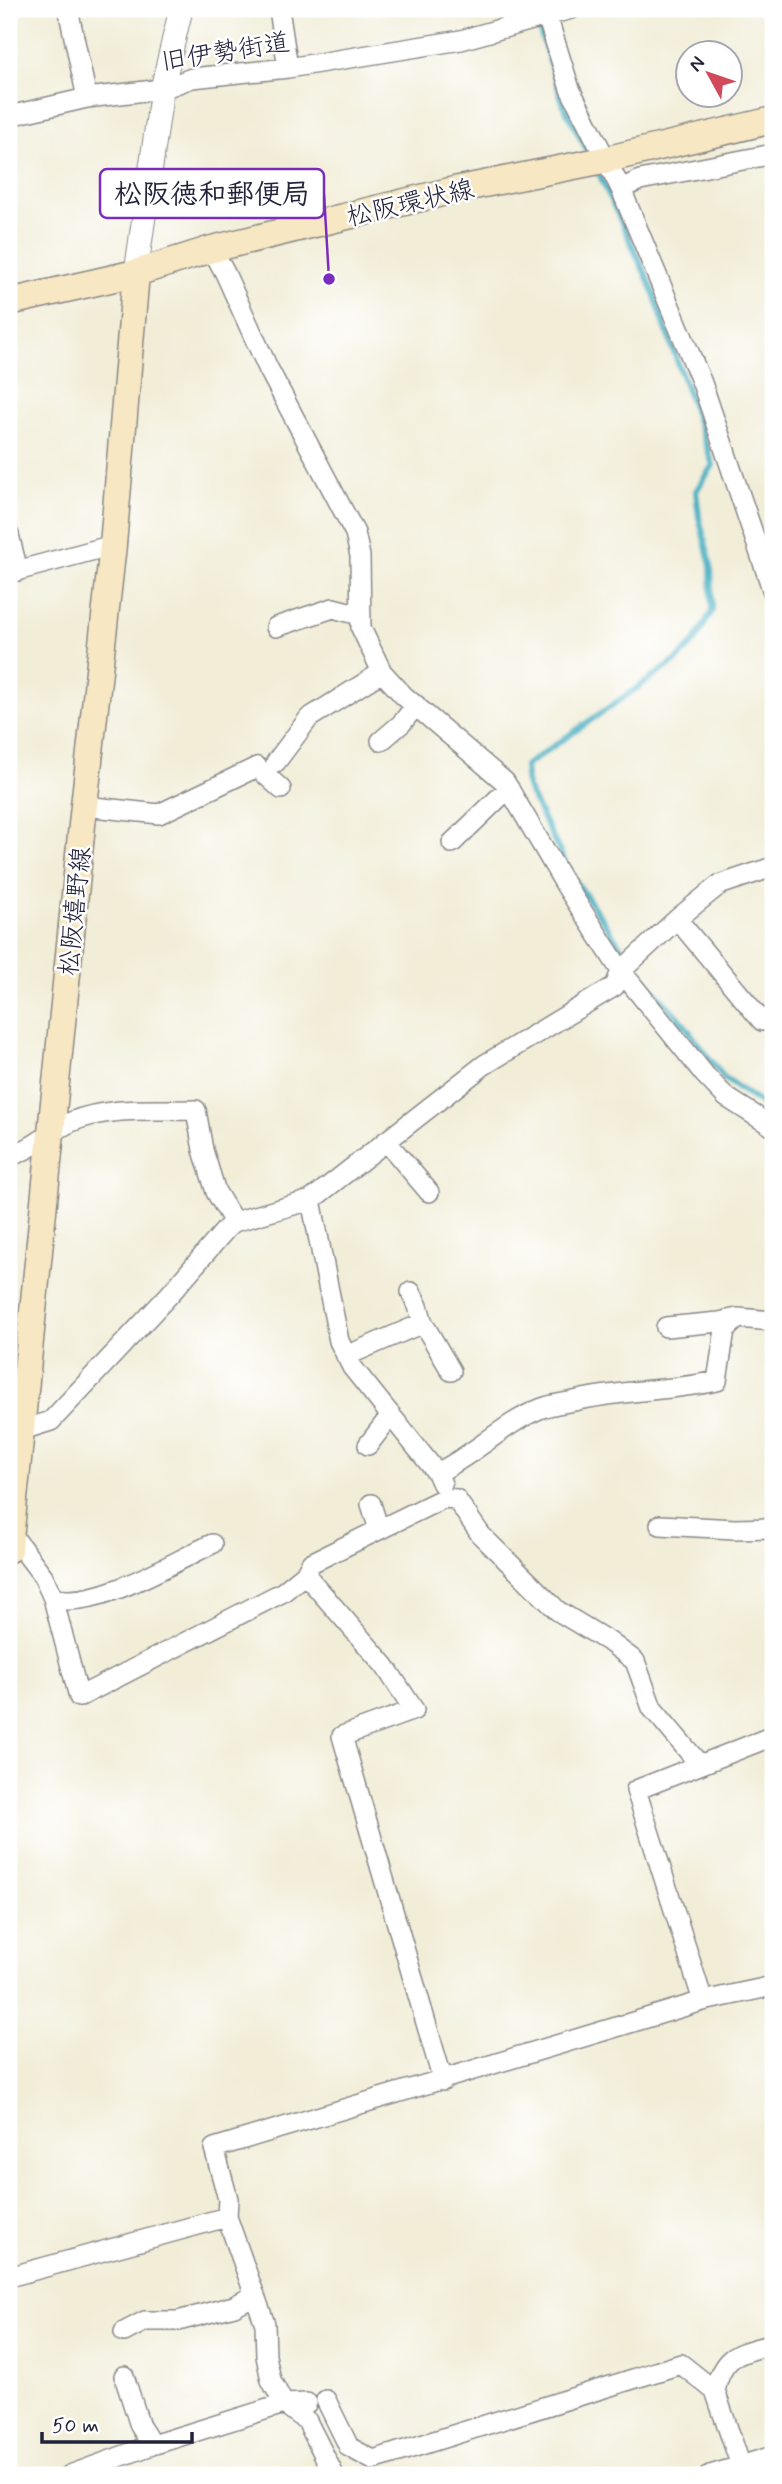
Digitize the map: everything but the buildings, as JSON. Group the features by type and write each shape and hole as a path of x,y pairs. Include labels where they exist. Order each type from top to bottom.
{"main road":[{"name":"松阪環状線","path":"9,302 136,273 212,249 454,190 604,160 773,120"},
{"name":"松阪嬉野線","path":"9,1537 113,545 136,273"}],"street":[{"path":"68,9 87,98"},
{"path":"136,273 162,89 181,9"},
{"path":"279,9 288,68"},
{"name":"旧伊勢街道","path":"9,116 87,98 162,89 191,78 288,68 461,40 571,9"},
{"path":"547,16 570,89 621,190 665,320 702,383 773,592"},
{"path":"621,190 640,180 773,154"},
{"path":"212,249 268,368 355,533 360,556 361,628 382,672 509,788 566,886 621,971 726,1097 773,1127"},
{"path":"9,535 14,572 113,545"},
{"path":"276,627 333,608 360,615"},
{"path":"276,762 309,718 382,672"},
{"path":"381,741 402,723 416,705"},
{"path":"84,806 159,814 257,767 281,789"},
{"path":"452,843 509,788"},
{"path":"22,1430 51,1421 234,1222 311,1200 484,1065 615,986 621,971 677,919 719,885 773,867"},
{"path":"677,919 762,1021"},
{"path":"9,1156 23,1152 72,1121 114,1112 196,1110 203,1150 216,1192 234,1222"},
{"path":"386,1141 429,1192"},
{"path":"311,1200 339,1341 352,1367 438,1473 448,1499"},
{"path":"411,1292 423,1322 451,1371"},
{"path":"438,1473 499,1432 543,1408 607,1393 693,1386 717,1381 725,1330 738,1318"},
{"path":"666,1327 738,1318 773,1321"},
{"path":"346,1356 423,1322"},
{"path":"368,1445 391,1415"},
{"path":"9,1537 43,1576 53,1598 79,1697 283,1592 305,1574 311,1563 444,1498 456,1499 481,1535 558,1611 635,1661 652,1708 700,1765"},
{"path":"371,1504 379,1530"},
{"path":"660,1525 773,1528"},
{"path":"53,1598 66,1601 109,1593 212,1544"},
{"path":"305,1574 385,1666 414,1710 342,1736 443,2081"},
{"path":"703,2001 636,1790 773,1736"},
{"path":"334,2475 307,2421 284,2404 271,2380 266,2356 265,2324 227,2217 228,2199 214,2148 703,2001 773,1986"},
{"path":"9,2277 227,2217"},
{"path":"124,2332 145,2320 178,2320 234,2306 255,2295"},
{"path":"741,2466 715,2391 719,2371 735,2355 773,2344"},
{"path":"70,2475 152,2445 284,2404 317,2402 349,2447 373,2460 681,2364 715,2391"},
{"path":"124,2376 140,2426 152,2445"},
{"path":"710,2475 773,2456"}],"waterway":[{"path":"533,9 564,106 591,158"},
{"path":"596,167 652,288 713,465 696,491 699,517 711,566 712,611 695,641 677,660 525,766 527,787 571,874 638,972 683,1023 724,1078 773,1112"}],"place":[{"name":"松阪徳和郵便局","path":"329,279"}]}
